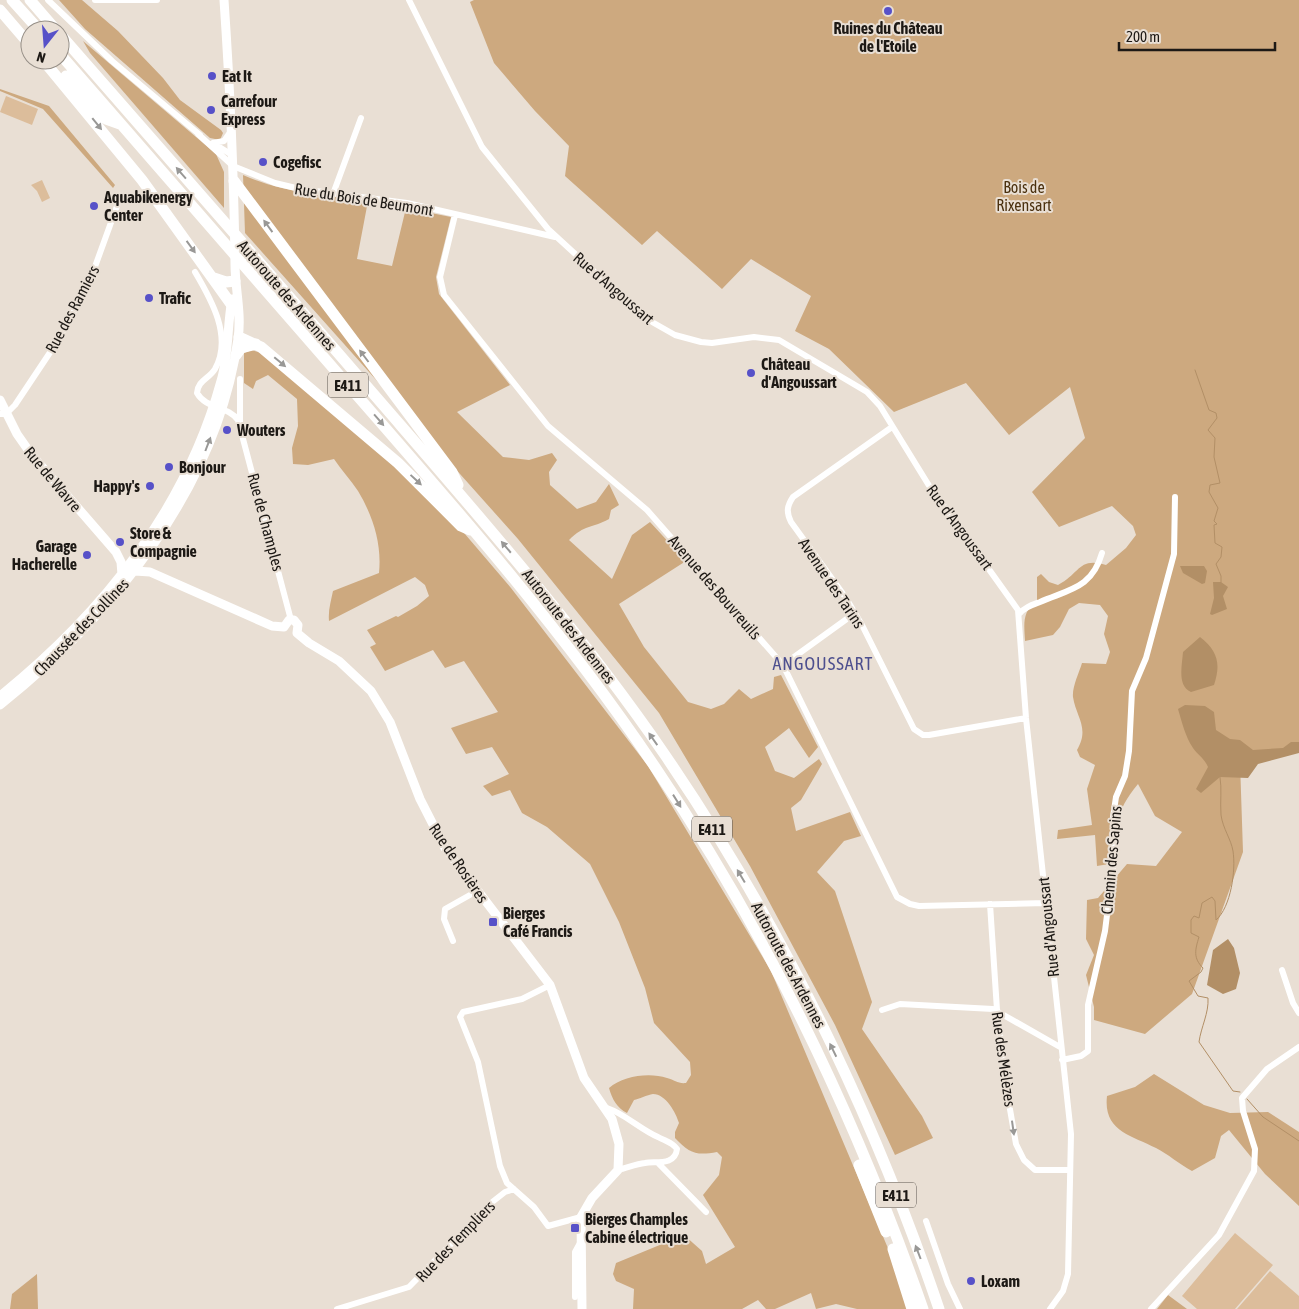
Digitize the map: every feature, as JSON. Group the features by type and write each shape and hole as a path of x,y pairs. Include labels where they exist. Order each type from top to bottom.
{"highway":[{"path":"12,0 30,20"},
{"path":"30,0 47,20"},
{"path":"0,10 20,33"},
{"path":"13,25 20,32"},
{"name":"Autoroute des Ardennes","path":"70,45 537,584 628,703 667,759 740,874 816,1014 854,1094 890,1179 939,1309"},
{"name":"Autoroute des Ardennes","path":"70,65 476,532 574,653 655,767 687,816 760,939 802,1020 847,1116 923,1309"},
{"path":"51,70 142,180 214,278 233,291"},
{"path":"60,70 106,119 122,125"},
{"path":"234,186 452,472 462,496"},
{"path":"214,278 233,291"},
{"path":"238,337 256,344 398,463 461,526 476,532"},
{"path":"236,355 241,348 256,344"},
{"path":"847,1116 845,1129 894,1252 912,1309"},
{"path":"935,1297 947,1309"}],"street":[{"path":"48,0 112,61 233,166"},
{"path":"53,0 63,14"},
{"path":"95,0 156,0"},
{"path":"217,407 236,355 238,337 234,330 234,186 224,0"},
{"name":"Rue d'Angoussart","path":"409,0 482,147 556,237 650,322 676,335 701,342 754,337 779,340 867,392 880,406 928,484 991,569 1019,614 1026,718 1060,1047 1071,1134 1068,1274 1063,1291 1050,1309"},
{"path":"333,194 361,118"},
{"path":"213,143 224,141 231,131"},
{"path":"198,134 232,154"},
{"name":"Rue du Bois de Beumont","path":"233,166 275,183 333,194 407,202 455,215 556,237"},
{"name":"Rue des Ramiers","path":"3,414 14,405 55,345 88,286 121,195"},
{"name":"Avenue des Bouvreuils","path":"455,215 440,277 440,286 448,301 548,426 647,510 783,665 897,897 903,902 919,906 1046,903"},
{"path":"195,272 210,297 219,323 221,343 214,371 200,383 197,393 202,400 235,416 240,425"},
{"path":"217,407 228,349 233,291"},
{"name":"Rue de Champles","path":"240,379 240,425 291,620 298,625 298,633"},
{"name":"Rue de Wavre","path":"0,400 3,414 31,454 116,552 121,562 122,575"},
{"name":"Chaussée des Collines","path":"0,705 75,638 133,568 145,551 184,479 217,407"},
{"name":"Avenue des Tarins","path":"892,427 793,497 788,505 787,513 790,522 855,613 914,729 930,735 1026,718"},
{"name":"Chemin des Sapins","path":"1062,1060 1081,1056 1088,1051 1088,1005 1106,923 1114,859 1113,817 1116,797 1125,776 1129,751 1129,713 1132,691 1146,658 1174,554 1175,497"},
{"path":"116,552 131,555 145,551 150,572"},
{"path":"1019,614 1027,607 1066,592 1088,580 1094,573 1102,553"},
{"path":"133,568 150,572 272,626 284,627 289,634 298,633"},
{"name":"Chaussée des Collines","path":"0,696 62,641 122,575 133,568"},
{"path":"783,665 855,613"},
{"path":"284,627 286,622 291,620"},
{"name":"Rue de Rosières","path":"298,633 350,671 376,699 399,740 433,828 444,848 550,985 584,1078 607,1108 676,1147 676,1155 659,1164"},
{"path":"453,941 444,919 445,909 476,891"},
{"name":"Rue des Mélèzes","path":"990,904 997,1010 1005,1080 1017,1148 1024,1160 1038,1172 1070,1170"},
{"path":"1282,970 1293,1003 1299,1013"},
{"path":"550,985 522,999 460,1014 478,1062 500,1166 508,1182 534,1207 548,1226 581,1217"},
{"path":"882,1010 900,1004 997,1010 1060,1047"},
{"path":"1151,1309 1219,1235 1254,1171 1256,1149 1243,1110 1242,1098 1267,1069 1299,1047"},
{"path":"607,1108 619,1144 618,1170"},
{"path":"582,1309 581,1217 592,1198 618,1170 647,1162 659,1164 706,1212"},
{"name":"Rue des Templiers","path":"338,1309 409,1287 491,1203 505,1192 514,1189"},
{"path":"926,1220 948,1284 960,1309"},
{"path":"576,1297 575,1252 580,1243"}],"shaded area":[{"path":"6,96 38,109 32,125 0,112"},
{"path":"42,180 50,198 42,202 37,191 31,185"},
{"path":"1180,566 1204,566 1207,571 1205,583 1202,584 1183,573"},
{"path":"1213,582 1221,582 1228,587 1223,596 1227,609 1212,615 1210,614 1214,598"},
{"path":"1200,637 1211,647 1214,653 1217,671 1214,685 1191,692 1182,680 1183,652"},
{"path":"1185,705 1205,706 1214,712 1216,730 1230,739 1240,740 1253,750 1283,748 1291,742 1299,742 1299,753 1258,764 1248,778 1220,777 1201,793 1196,789 1208,767 1193,748 1186,734 1178,709"},
{"path":"1228,939 1234,948 1240,973 1236,989 1223,994 1207,985 1213,950"},
{"path":"1235,1233 1273,1265 1235,1309 1197,1309 1182,1296"},
{"path":"1270,1271 1299,1296 1299,1309 1237,1309"}],"green space":[{"path":"59,0 82,0 118,31 163,78 180,100 221,130 223,133 220,140 210,138 85,29"},
{"name":"Bois de Rixensart","path":"474,0 1299,0 1299,751 1240,762 1243,852 1192,994 1145,1034 1094,1020 1094,1007 1086,975 1094,955 1086,939 1087,900 1098,898 1127,864 1156,866 1182,832 1155,816 1138,784 1120,812 1116,830 1115,863 1097,866 1095,835 1057,839 1058,830 1092,825 1087,789 1095,765 1080,757 1077,750 1081,742 1082,729 1073,693 1082,663 1106,664 1110,652 1104,634 1108,616 1100,605 1079,603 1069,609 1060,627 1053,635 1025,641 1024,623 1026,614 1037,600 1037,577 1041,574 1049,582 1058,585 1085,565 1097,563 1106,565 1126,548 1136,535 1133,526 1112,506 1059,527 1032,492 1085,438 1070,387 1009,435 966,383 894,412 829,349 795,331 811,296 751,259 722,289 657,231 642,245 565,176 569,146 535,111 494,63 470,2"},
{"path":"83,41 216,154 224,172 224,208 90,53"},
{"path":"0,89 49,106 115,185 113,188 43,109 0,91"},
{"path":"243,175 289,190 368,201 357,259 392,266 406,208 451,217 436,277 439,294 510,385 457,412 503,457 529,460 552,453 557,460 549,472 550,485 577,509 596,502 609,484 619,505 611,510 609,519 584,529 569,540 612,579 632,535 650,522 686,561 619,604 644,647 688,702 711,709 724,704 739,689 751,699 773,689 774,677 781,675 818,747 809,758 789,728 765,747 775,771 794,778 819,759 822,764 801,800 791,808 796,831 850,812 861,836 844,841 817,872 835,891 872,1002 862,1029 922,1116 933,1138 895,1155 835,1025 750,866 659,713 518,539 245,233"},
{"path":"252,350 261,353 376,449 447,513 511,588 648,766 771,971 898,1272 910,1309 857,1309 836,1304 816,1309 811,1293 775,1309 766,1309 758,1300 742,1309 633,1309 634,1289 616,1281 613,1274 616,1263 684,1235 702,1251 706,1264 735,1247 703,1195 719,1175 722,1157 717,1152 704,1154 693,1152 675,1138 675,1132 679,1123 678,1119 673,1109 662,1097 653,1094 634,1100 627,1113 615,1103 609,1088 629,1078 644,1075 660,1076 686,1083 691,1075 690,1062 654,1023 645,988 619,922 590,864 547,827 522,813 510,790 492,796 483,786 509,774 492,747 466,754 451,728 498,712 464,661 445,668 433,650 385,671 370,647 376,644 367,630 396,616 398,617 417,606 429,596 425,585 415,577 329,621 329,609 333,591 379,573 379,551 375,530 368,510 358,491 334,459 308,465 293,464 292,448 298,426 297,399 268,375 256,381 253,389 244,383 244,353"},
{"path":"1154,1074 1204,1105 1230,1113 1268,1112 1299,1132 1299,1206 1265,1174 1229,1130 1221,1136 1215,1158 1192,1171 1160,1150 1128,1135 1114,1124 1109,1117 1107,1096 1135,1087"},
{"path":"37,1274 38,1309 10,1309 12,1294"},
{"path":"1168,1295 1187,1309 1157,1309"}],"waterway":[{"path":"1195,370 1209,410 1216,413 1217,418 1208,430 1215,438 1214,457 1220,483 1210,485 1209,492 1218,508 1214,521 1217,524 1214,525 1215,543 1222,547 1221,557 1216,564 1221,576 1221,582"},
{"path":"1220,777 1221,815 1233,851 1233,878 1229,897 1216,920 1215,901 1212,897 1202,903 1199,918 1194,916 1191,920 1191,933 1199,937 1196,957 1203,968 1201,972 1189,981 1198,996 1208,998 1199,1042 1233,1091 1240,1092"},
{"path":"1247,1099 1263,1117 1299,1141"}],"place":[{"name":"Ruines du Château de l'Etoile","path":"888,11"},
{"name":"Eat It","path":"212,76"},
{"name":"Carrefour Express","path":"211,110"},
{"name":"Cogefisc","path":"263,162"},
{"name":"Aquabikenergy Center","path":"94,206"},
{"name":"Trafic","path":"149,298"},
{"name":"Château d'Angoussart","path":"751,373"},
{"name":"Wouters","path":"227,430"},
{"name":"Bonjour","path":"169,467"},
{"name":"Happy's","path":"150,486"},
{"name":"Store & Compagnie","path":"120,542"},
{"name":"Garage Hacherelle","path":"87,555"},
{"name":"Bierges Café Francis","path":"493,922"},
{"name":"Bierges Champles Cabine électrique","path":"575,1228"},
{"name":"Loxam","path":"971,1281"}],"district":[{"name":"ANGOUSSART","path":"823,663"}]}
